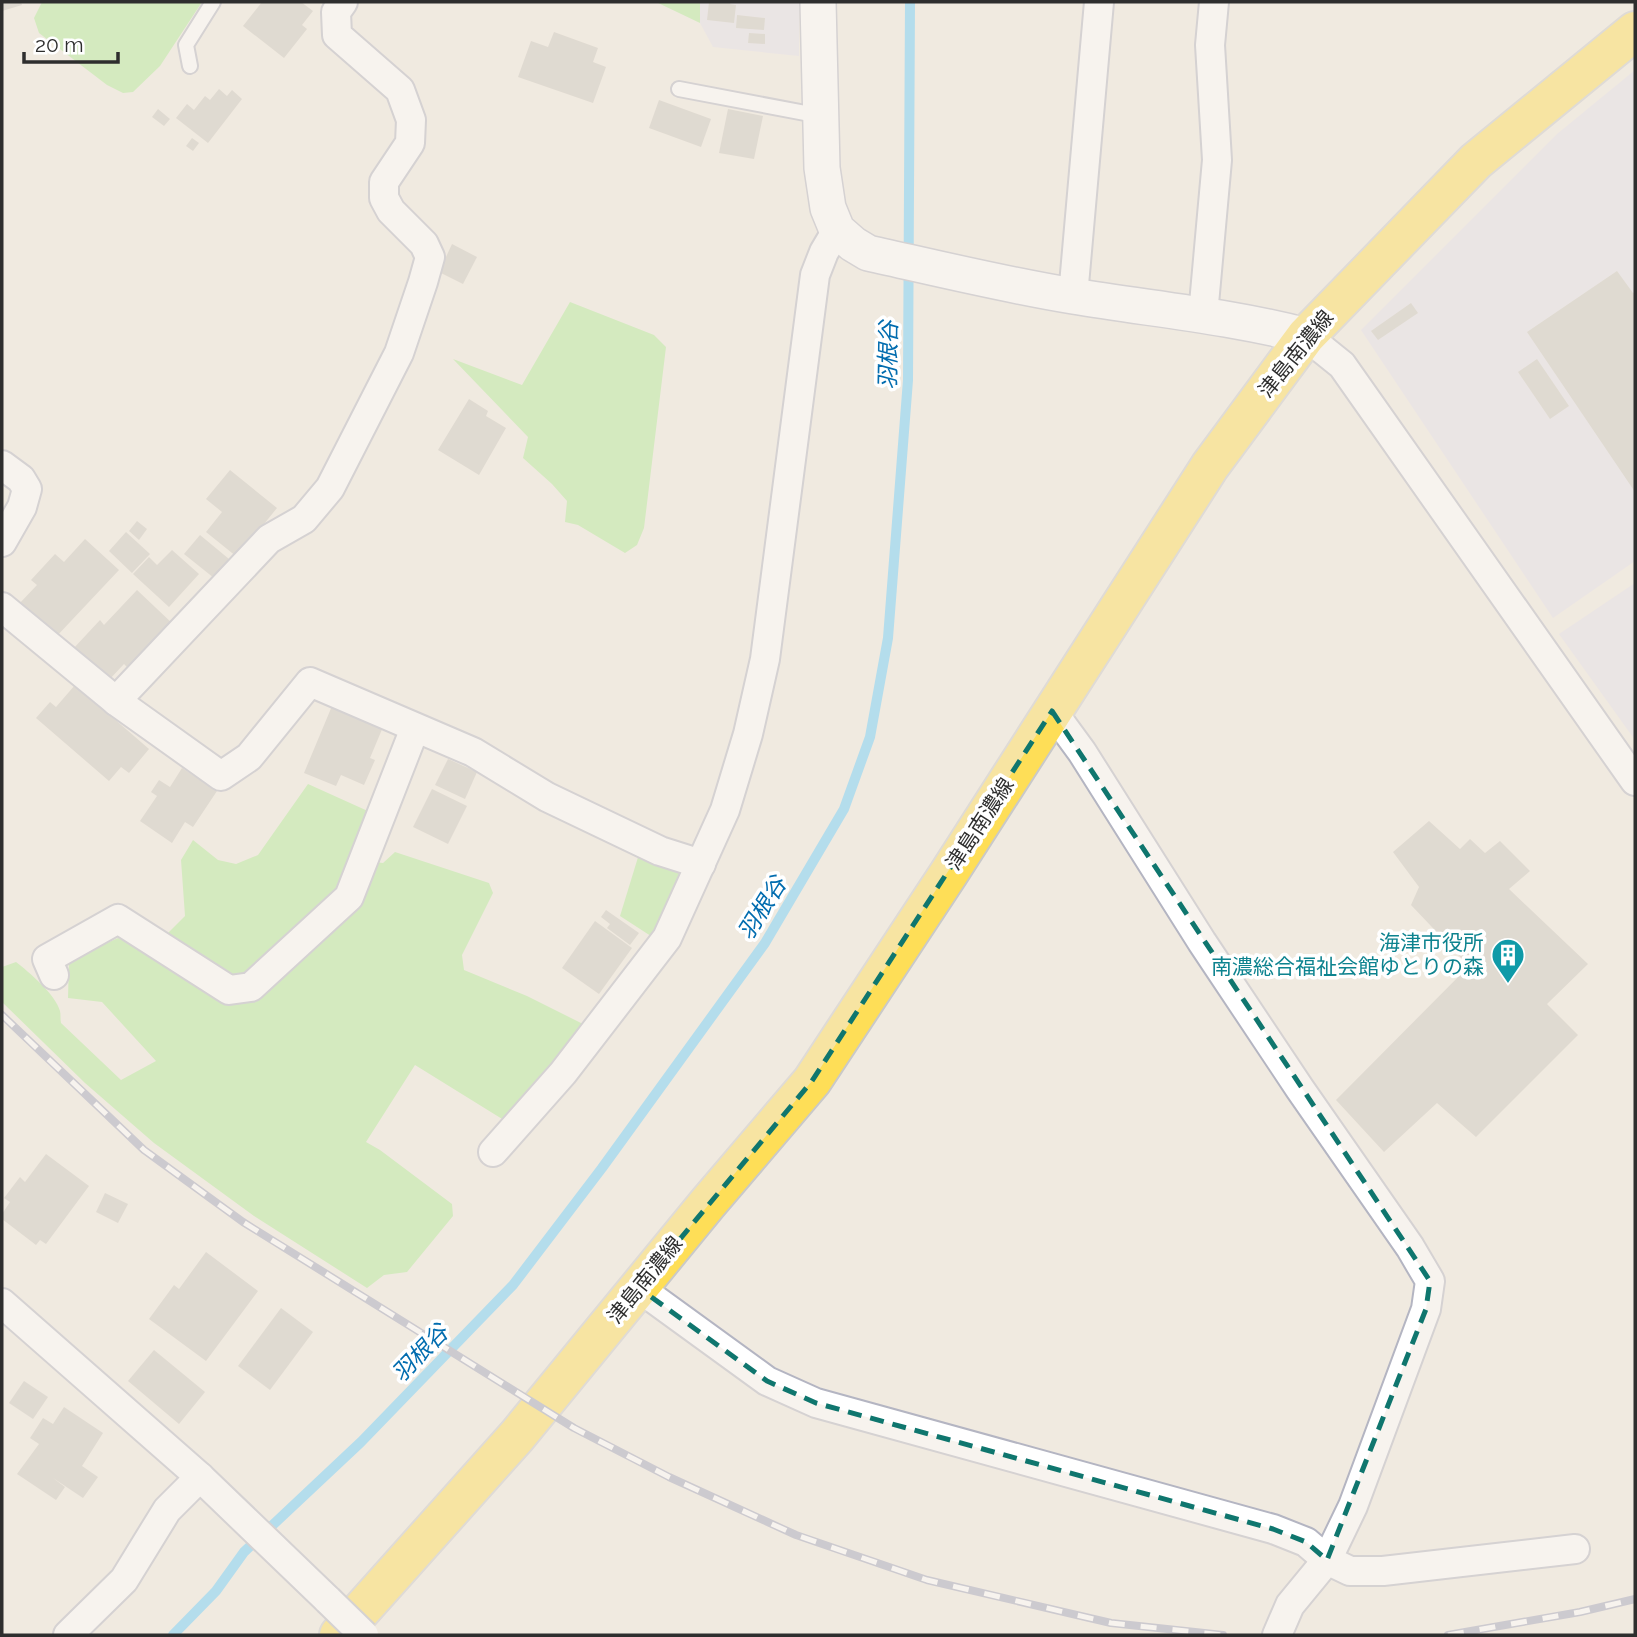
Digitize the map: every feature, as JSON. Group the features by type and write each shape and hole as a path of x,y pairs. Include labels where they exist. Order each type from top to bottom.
{"main road":[{"name":"津島南濃線","path":"328,1609 517,1436 708,1203 813,1081 1210,466 1306,336 1476,161 1635,31"}],"street":[{"path":"818,2 822,168 828,208 837,230 868,253 1024,287 1203,315 1306,336 1342,366 1635,781"},
{"path":"1073,296 1099,2"},
{"path":"1203,315 1217,160 1210,45 1214,2"},
{"path":"116,701 269,539 304,519 330,488 399,353 424,282 430,257 424,244 391,211 384,198 384,182 410,143 411,120 400,90 337,35 336,12 339,3"},
{"path":"493,1152 563,1073 667,938 725,810 748,734 765,659 815,275 824,251 837,230"},
{"path":"2,466 21,479 27,489 22,507 2,542"},
{"path":"2,607 116,701 221,776 249,757 310,682 473,751 547,797 660,851 701,864"},
{"path":"1052,711 1082,752 1202,942 1410,1247 1430,1281 1426,1309 1353,1506 1327,1560 1290,1605 1277,1635"},
{"path":"54,975 47,959 118,919 229,990 251,987 349,897 415,728"},
{"path":"639,1288 767,1381 816,1403 1273,1529 1306,1542 1327,1560 1350,1571 1383,1571 1575,1549"},
{"path":"2,1303 200,1476 328,1609 364,1635"},
{"path":"68,1635 124,1580 167,1510 200,1476"}],"lane":[{"path":"190,66 186,45 213,2"},
{"path":"679,89 821,116"}],"highlighted area":[{"path":"1052,711 1430,1281 1426,1309 1327,1560 1306,1542 1273,1529 816,1403 767,1381 639,1288 812,1081"}],"shaded area":[{"path":"700,2 799,2 799,56 713,47 700,23"},
{"path":"1635,70 1635,561 1553,618 1361,330 1557,134"},
{"path":"1635,583 1635,740 1559,634"}],"green space":[{"path":"42,2 202,2 160,66 133,92 123,93 107,85 39,33 34,18"},
{"path":"656,2 700,2 700,23"},
{"path":"570,302 654,335 666,347 644,528 637,545 625,553 578,525 565,522 567,501 523,458 528,437 453,359 522,385"},
{"path":"308,784 370,812 338,891 251,977 235,979 166,935 185,916 181,860 193,840 218,860 236,864 258,855"},
{"path":"395,852 489,883 493,893 462,955 464,970 527,996 587,1026 507,1122 415,1065 366,1142 452,1204 453,1216 407,1272 384,1275 367,1288 254,1216 154,1143 85,1083 2,1002 2,967 16,962 35,978 57,1005 61,1023 121,1080 156,1061 102,1002 68,998 69,960 118,938 146,948 224,1004 255,994 340,925 358,901 375,862 383,863"},
{"path":"639,854 673,866 685,881 657,940 620,916"}],"building":[{"path":"2,2 21,2 22,5 2,11"},
{"path":"262,2 301,2 313,11 302,25 307,29 284,58 243,26"},
{"path":"709,2 731,2 730,4 736,5 734,23 707,20"},
{"path":"737,15 765,18 764,30 736,28"},
{"path":"554,32 598,48 593,62 606,67 593,103 518,77 531,41 548,47"},
{"path":"749,33 765,34 765,44 748,43"},
{"path":"219,89 227,96 232,90 242,99 208,143 176,118 187,104 194,110 205,96 210,100"},
{"path":"659,100 711,119 701,147 649,128"},
{"path":"158,109 170,119 164,126 152,117"},
{"path":"728,109 763,116 754,159 719,153"},
{"path":"192,138 199,143 193,151 186,146"},
{"path":"452,244 477,257 463,284 439,272"},
{"path":"1617,271 1633,293 1635,292 1635,492 1527,332"},
{"path":"1411,303 1418,313 1378,340 1371,331"},
{"path":"1537,359 1569,406 1550,419 1518,372"},
{"path":"469,399 488,411 486,416 506,428 479,475 438,450"},
{"path":"230,470 277,508 237,557 206,532 222,512 206,499"},
{"path":"137,521 147,529 139,540 129,531"},
{"path":"126,532 150,554 132,573 109,551"},
{"path":"200,535 229,559 214,578 184,554"},
{"path":"85,539 119,570 55,638 19,604 37,585 31,580 55,554 64,562"},
{"path":"172,550 199,574 169,607 133,574 149,557 157,565"},
{"path":"137,590 174,625 131,671 124,664 108,681 73,649 100,620 104,625"},
{"path":"75,685 149,749 129,773 121,767 109,781 36,718 50,702 56,707"},
{"path":"332,706 383,727 370,758 375,760 364,785 341,775 336,786 304,773"},
{"path":"448,759 477,772 465,799 435,785"},
{"path":"182,768 217,791 193,827 185,822 172,843 140,821 157,796 151,792 159,780 170,787"},
{"path":"432,789 467,806 448,844 413,827"},
{"name":"海津市役所 南濃総合福祉会館ゆとりの森","path":"1429,821 1460,849 1470,839 1485,853 1500,841 1530,871 1509,889 1588,964 1547,1004 1578,1035 1476,1137 1437,1103 1384,1152 1336,1100 1469,966 1411,905 1419,887 1393,852"},
{"path":"606,910 639,933 630,945 607,928 610,924 601,917"},
{"path":"595,921 632,948 599,994 562,968"},
{"path":"46,1154 89,1186 46,1244 40,1240 36,1245 2,1219 2,1214 10,1202 4,1198 20,1177 25,1182"},
{"path":"105,1193 128,1204 118,1223 96,1212"},
{"path":"206,1252 258,1291 206,1361 149,1319 174,1285 179,1289"},
{"path":"281,1308 313,1332 270,1390 238,1366"},
{"path":"154,1350 205,1392 179,1424 128,1381"},
{"path":"24,1381 48,1397 33,1419 9,1403"},
{"path":"64,1407 103,1433 82,1466 98,1477 83,1498 53,1478 65,1487 56,1500 17,1474 39,1444 30,1438 43,1418 53,1424"}],"waterway":[{"name":"羽根谷","path":"173,1635 216,1591 244,1552 361,1442 513,1285 602,1168 765,943 844,809 870,737 888,638 908,380 910,2"}],"railway":[{"path":"2,1015 144,1150 243,1222 574,1428 669,1477 796,1535 927,1580 1111,1623 1223,1635"},
{"path":"1448,1635 1580,1612 1635,1599"}],"place":[{"name":"海津市役所 南濃総合福祉会館ゆとりの森","path":"1508,985"}]}
